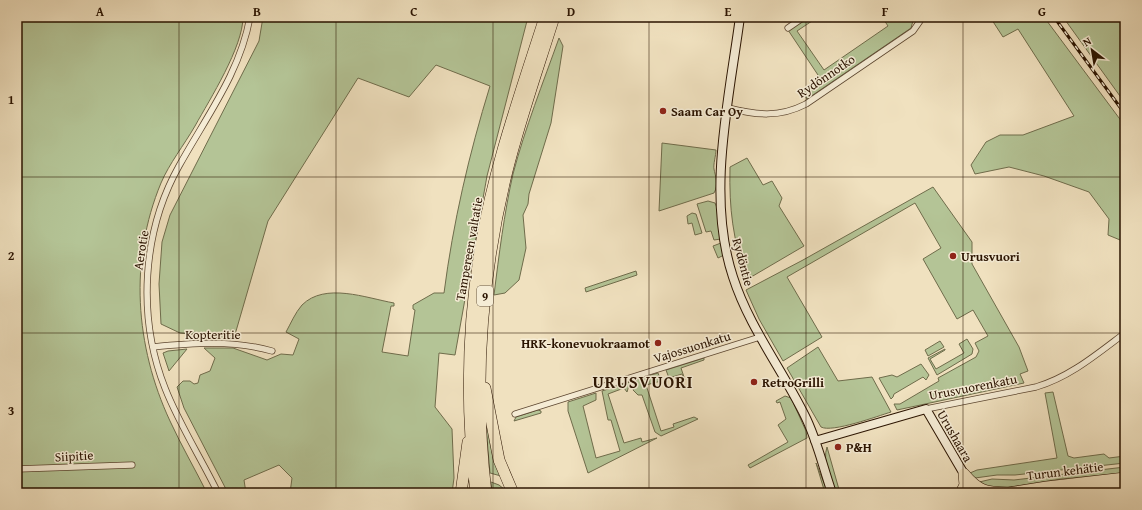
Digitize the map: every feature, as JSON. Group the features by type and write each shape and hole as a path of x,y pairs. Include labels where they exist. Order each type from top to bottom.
{"highway":[{"name":"Tampereen valtatie","path":"476,493 470,427 472,321 481,244 507,136 545,17"},
{"name":"Tampereen valtatie","path":"486,493 481,447 480,362 483,313 494,234 507,171 554,17"},
{"path":"547,38 559,17"},
{"path":"480,362 495,446 504,474 513,493"},
{"path":"461,493 470,427"},
{"path":"961,493 965,485 964,474"},
{"name":"Turun kehätie","path":"964,474 973,485 983,491 1010,493 1125,478"},
{"path":"1104,493 1122,488"},
{"name":"Turun kehätie","path":"1074,493 1122,488"}],"street":[{"name":"Aerotie","path":"218,493 173,407 161,376 153,347 148,312 147,280 150,248 158,217 168,188 178,167 233,73 242,52 250,17"},
{"name":"Rydöntie","path":"740,17 720,170 720,204 723,235 733,277 743,303 760,337 804,415 815,441 832,493"},
{"path":"788,28 804,17"},
{"name":"Rydönnotko","path":"728,108 763,115 780,114 806,104 913,30 920,21 920,17"},
{"name":"Urusvuorenkatu","path":"815,441 854,428 926,409 1036,387 1052,382 1083,365 1125,333"},
{"name":"Vajossuonkatu","path":"515,414 760,337"},
{"name":"Kopteritie","path":"153,347 223,343 250,346 272,351"},
{"name":"Urushaara","path":"926,409 964,474"},
{"name":"Siipitie","path":"17,469 132,465"}],"green space":[{"path":"17,17 243,17 242,29 238,43 225,73 161,183 151,212 144,242 141,272 140,303 143,333 149,363 158,392 170,421 207,493 17,493"},
{"path":"263,17 528,17 487,176 455,355 439,353 435,407 452,429 454,478 452,493 290,493 292,478 279,465 244,480 246,493 228,493 184,408 177,387 183,381 190,381 194,384 198,383 200,375 210,371 215,358 204,348 233,348 267,360 281,354 293,355 299,339 286,332 302,305 311,298 322,294 334,293 359,295 394,303 394,306 391,306 382,352 408,356 415,310 413,309 413,305 434,293 444,293 462,189 490,86 436,65 409,97 358,78 268,221 234,338 180,333 161,324 159,284 162,242 170,215 259,41"},
{"path":"807,17 818,17 797,31 824,70 888,26 882,17 914,17 911,28 807,99 802,90 820,78 788,30"},
{"path":"990,17 1044,17 1125,126 1125,242 1108,235 1109,219 1089,192 1044,176 1009,167 975,174 971,165 986,142 1000,135 1023,135 1074,116 1018,29 1003,37"},
{"path":"1063,17 1125,17 1125,103"},
{"path":"559,38 563,46 551,123 529,194 528,204 523,215 526,248 519,280 505,293 494,295 504,219 513,174"},
{"path":"662,143 716,150 714,167 716,183 714,193 659,211"},
{"path":"747,158 763,185 772,181 782,198 779,206 804,246 746,280 735,237 731,211 730,167"},
{"path":"933,187 972,242 972,264 1019,347 1028,371 1020,374 1024,383 897,410 894,404 900,404 939,381 938,378 976,357 979,351 975,343 988,336 973,310 957,319 923,259 941,248 915,203 787,277 822,337 783,361 759,319 746,290 803,260"},
{"path":"708,201 715,203 717,208 721,239 714,240 711,231 706,232 697,204"},
{"path":"692,213 696,214 702,233 695,235 692,223 688,224 687,216"},
{"path":"721,243 724,255 718,258 713,246"},
{"path":"636,271 637,275 586,292 585,288"},
{"path":"967,339 973,349 972,354 937,375 928,358 945,349 930,359 936,369 964,353 959,344"},
{"path":"940,341 944,347 928,356 925,350"},
{"path":"818,347 838,381 872,377 891,412 845,426 835,428 821,427 787,368"},
{"path":"187,349 169,371 163,353"},
{"path":"704,358 704,360 681,368 685,380 682,374 669,378 666,370"},
{"path":"921,364 929,375 926,380 923,377 894,394 891,399 879,378 892,375 897,377"},
{"path":"658,373 661,381 646,385 661,431 674,427 673,424 694,417 698,419 661,436 655,432 642,395 638,395 633,390 637,379"},
{"path":"630,382 627,392 624,388 608,394 624,443 641,438 642,442 657,438 588,473 568,411 568,402 596,393 596,400 583,406 596,458 620,451 611,420 608,420 602,391"},
{"path":"1053,392 1068,456 1074,458 1104,454 1109,458 1125,456 1125,463 975,478 970,473 977,470 1057,458 1045,393"},
{"path":"785,396 791,398 806,431 807,438 750,468 748,465 788,442 778,425 786,419 780,402 777,403 776,401"},
{"path":"538,410 541,411 541,413 514,421 516,417"},
{"path":"485,416 501,476 490,473"},
{"path":"827,447 840,493 835,493 826,464"},
{"path":"816,463 828,493 825,493"},
{"path":"1125,467 1125,473 1061,479 991,490 975,483 992,479 1014,480"},
{"path":"491,482 499,485 509,493 492,493"}],"railway":[{"path":"1054,17 1125,114"}],"place":[{"name":"Saam Car Oy","path":"663,111"},
{"name":"Urusvuori","path":"953,256"},
{"name":"HRK-konevuokraamot","path":"658,343"},
{"name":"RetroGrilli","path":"754,382"},
{"name":"P&H","path":"838,447"}],"district":[{"name":"URUSVUORI","path":"643,381"}]}
